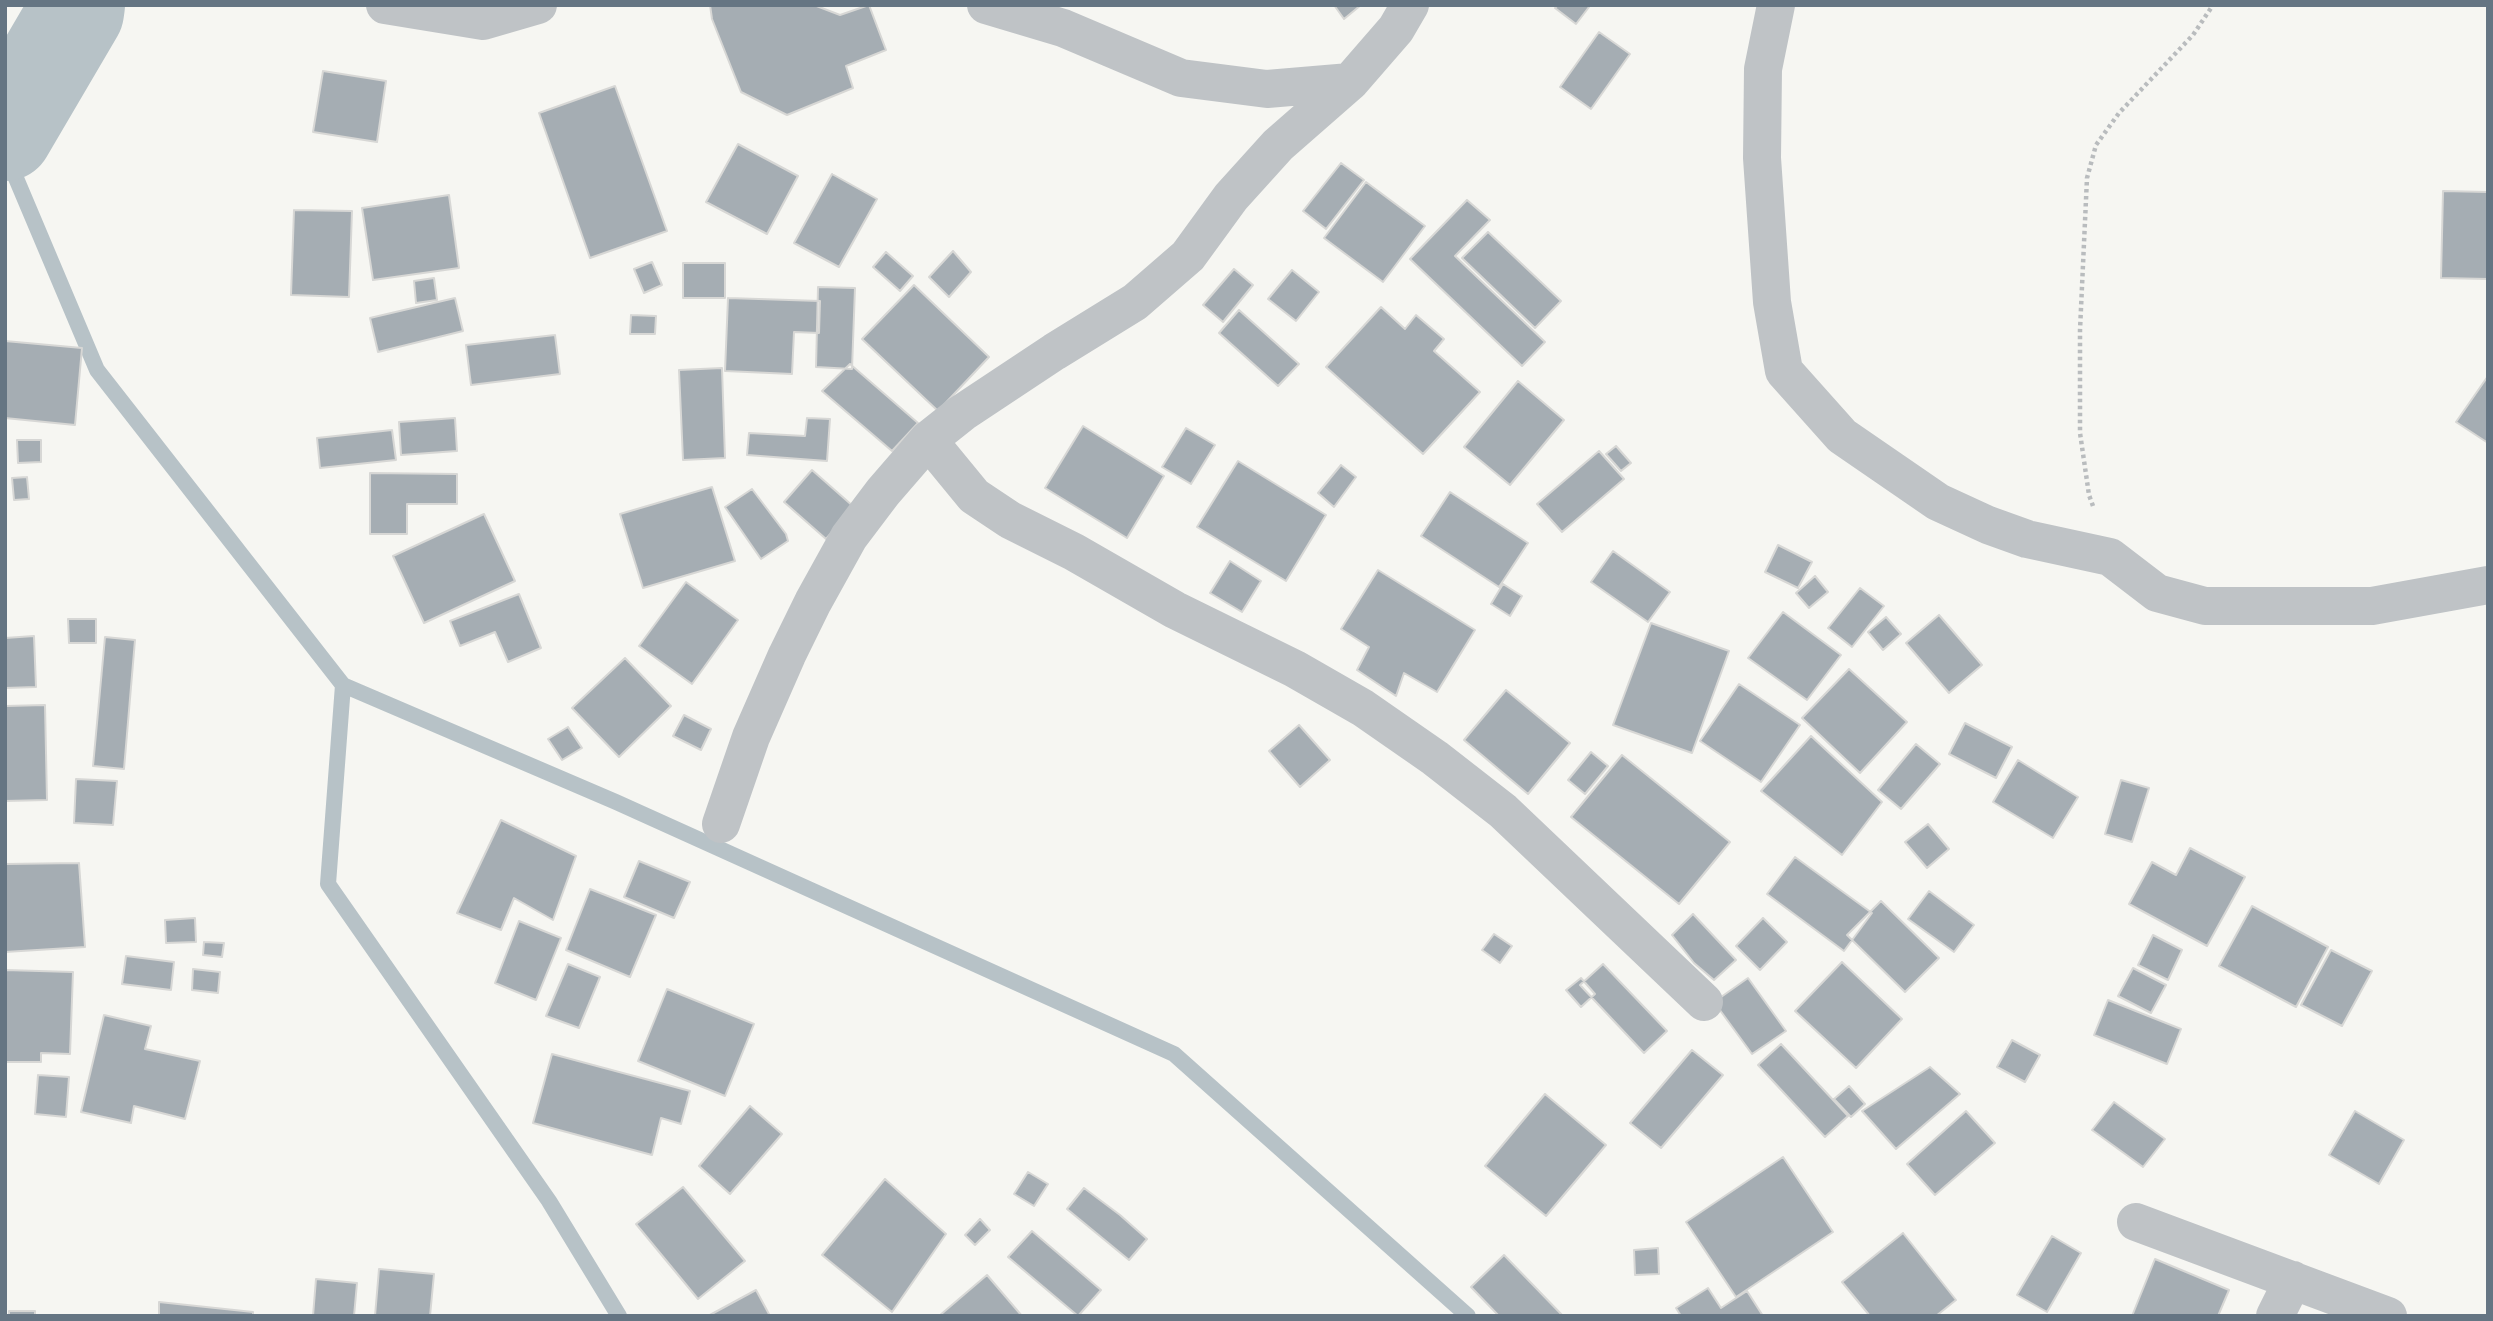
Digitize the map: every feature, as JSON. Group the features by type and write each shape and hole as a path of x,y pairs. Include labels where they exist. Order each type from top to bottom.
{"street":[{"path":"385,5 483,21 538,5"},
{"path":"986,5 1063,28 1181,79 1268,89 1350,82"},
{"path":"721,824 751,737 813,602 849,537 883,492 928,440 994,390 1135,302 1188,256 1231,197 1278,145 1350,82 1396,29 1410,5"},
{"path":"1776,5 1763,69 1762,158 1772,302 1784,371 1842,436 1938,502 2027,539 2110,557 2157,593 2205,606 2371,606 2488,585"},
{"path":"928,440 974,496 1010,520 1074,552 1175,610 1318,682 1363,708 1435,758 1503,811 1704,1002"},
{"path":"2136,1222 2388,1316"},
{"path":"2275,1316 2293,1280"}],"path":[{"path":"2110,557 2089,495 2080,433 2080,330 2087,178 2096,145 2119,113 2193,35 2213,5"}],"building":[{"path":"710,5 814,5 840,15 869,5 886,50 846,66 853,88 787,115 741,92 712,19"},
{"path":"1334,5 1361,5 1344,19"},
{"path":"1558,5 1589,7 1576,24 1555,8"},
{"path":"1599,32 1630,54 1591,109 1560,87"},
{"path":"323,71 386,81 377,142 313,132"},
{"path":"615,86 667,231 590,258 539,113"},
{"path":"738,144 798,176 767,234 706,202"},
{"path":"1341,163 1364,180 1326,229 1303,211"},
{"path":"832,174 877,199 839,267 794,243"},
{"path":"1366,182 1425,226 1383,282 1324,238"},
{"path":"2443,191 2488,192 2488,279 2441,278"},
{"path":"449,195 459,268 373,280 362,208"},
{"path":"1467,200 1490,220 1455,256 1545,342 1522,366 1410,259"},
{"path":"294,210 352,211 349,297 291,295"},
{"path":"1488,232 1561,301 1535,328 1462,258"},
{"path":"953,251 971,272 949,297 929,277"},
{"path":"886,252 913,276 900,291 873,267"},
{"path":"652,262 662,285 644,293 634,269"},
{"path":"683,263 725,263 725,298 683,298"},
{"path":"1234,269 1253,285 1223,322 1203,305"},
{"path":"1292,270 1319,292 1296,321 1268,299"},
{"path":"434,278 437,300 416,303 414,281"},
{"path":"914,285 989,357 938,411 862,339"},
{"path":"818,287 855,288 852,369 816,367"},
{"path":"455,298 463,331 378,352 370,318"},
{"path":"728,298 820,301 819,333 794,332 792,374 725,371"},
{"path":"1381,307 1405,329 1416,315 1444,339 1434,351 1480,392 1423,454 1326,367"},
{"path":"1239,310 1299,364 1278,386 1219,333"},
{"path":"631,315 656,316 655,334 630,334"},
{"path":"555,335 560,374 471,385 466,345"},
{"path":"5,341 82,348 75,425 5,418"},
{"path":"850,364 918,423 892,451 822,391"},
{"path":"722,368 725,458 683,460 679,370"},
{"path":"2488,376 2488,443 2456,422"},
{"path":"1518,381 1564,420 1510,485 1464,447"},
{"path":"455,418 457,451 401,455 399,422"},
{"path":"807,418 830,419 827,461 747,455 749,433 805,436"},
{"path":"1083,426 1164,476 1127,538 1045,488"},
{"path":"1186,428 1215,445 1191,484 1162,467"},
{"path":"392,430 396,460 320,468 317,438"},
{"path":"17,440 41,440 41,462 18,463"},
{"path":"1616,446 1631,463 1621,471 1606,454"},
{"path":"1599,451 1624,479 1562,532 1537,504"},
{"path":"1238,461 1326,515 1286,581 1197,527"},
{"path":"1341,465 1356,477 1334,507 1318,493"},
{"path":"812,470 854,507 826,539 784,502"},
{"path":"370,473 457,474 457,504 407,504 407,534 370,534"},
{"path":"27,477 29,499 14,500 12,478"},
{"path":"712,487 735,561 643,588 620,514"},
{"path":"752,489 786,534 788,541 761,559 725,507"},
{"path":"1450,492 1528,543 1499,587 1421,536"},
{"path":"484,514 515,581 424,623 393,556"},
{"path":"1778,545 1812,562 1798,588 1765,572"},
{"path":"1613,551 1670,592 1648,622 1591,582"},
{"path":"1230,561 1261,581 1242,612 1210,593"},
{"path":"1378,570 1475,630 1437,692 1404,673 1396,696 1357,670 1369,647 1341,629"},
{"path":"1815,576 1828,592 1809,608 1796,593"},
{"path":"686,582 738,620 692,684 639,646"},
{"path":"1503,584 1522,596 1510,616 1491,604"},
{"path":"1860,588 1884,606 1852,647 1828,628"},
{"path":"519,594 541,648 508,662 495,632 460,646 450,621"},
{"path":"1783,612 1841,655 1807,700 1748,658"},
{"path":"1939,615 1982,665 1949,693 1906,643"},
{"path":"1886,617 1901,634 1883,650 1868,632"},
{"path":"68,619 96,619 96,643 69,643"},
{"path":"1651,623 1729,651 1692,753 1613,725"},
{"path":"34,636 36,687 5,688 5,638"},
{"path":"105,637 135,640 124,769 93,766"},
{"path":"625,658 671,706 619,757 572,708"},
{"path":"1849,669 1907,722 1860,773 1802,718"},
{"path":"1739,684 1800,725 1761,782 1700,741"},
{"path":"1506,690 1570,743 1528,794 1464,740"},
{"path":"45,705 47,800 5,801 6,706"},
{"path":"684,715 711,729 701,750 673,736"},
{"path":"1965,723 2012,747 1996,778 1949,754"},
{"path":"1299,725 1330,760 1300,787 1269,751"},
{"path":"568,727 582,748 562,760 548,739"},
{"path":"1811,736 1882,802 1842,855 1761,791"},
{"path":"1916,744 1940,764 1901,809 1878,790"},
{"path":"1591,752 1608,766 1585,794 1568,780"},
{"path":"1622,755 1730,842 1679,904 1571,817"},
{"path":"2018,760 2078,797 2053,838 1993,802"},
{"path":"76,779 117,781 113,825 74,823"},
{"path":"2121,780 2149,788 2132,842 2105,834"},
{"path":"501,820 576,856 553,920 514,898 501,930 457,913"},
{"path":"1928,824 1949,849 1927,868 1905,842"},
{"path":"2190,848 2245,877 2207,946 2129,904 2152,862 2176,875"},
{"path":"1795,857 1872,913 1844,951 1767,894"},
{"path":"639,861 690,882 674,918 624,897"},
{"path":"79,863 85,947 5,952 5,864"},
{"path":"590,889 656,915 630,977 566,950"},
{"path":"1929,891 1974,925 1954,952 1908,919"},
{"path":"1881,901 1939,958 1905,992 1847,935"},
{"path":"2252,906 2328,947 2296,1007 2219,966"},
{"path":"1693,914 1736,960 1714,980 1694,963 1672,935"},
{"path":"195,918 196,942 166,943 165,920"},
{"path":"1763,918 1787,942 1760,970 1736,946"},
{"path":"519,921 561,938 536,1000 495,983"},
{"path":"1494,934 1512,946 1500,963 1482,950"},
{"path":"2153,935 2182,950 2168,980 2138,965"},
{"path":"204,942 224,943 222,957 203,955"},
{"path":"2331,950 2372,971 2342,1026 2301,1005"},
{"path":"126,956 174,962 171,990 122,984"},
{"path":"1842,962 1902,1019 1856,1068 1795,1011"},
{"path":"568,964 600,977 579,1028 546,1016"},
{"path":"1603,964 1667,1031 1644,1053 1580,985"},
{"path":"2133,968 2166,985 2151,1013 2118,996"},
{"path":"193,969 220,972 218,993 192,990"},
{"path":"5,970 73,972 70,1054 41,1053 41,1062 5,1062"},
{"path":"1581,978 1595,994 1581,1007 1566,990"},
{"path":"1748,978 1786,1031 1752,1054 1714,1002"},
{"path":"667,989 754,1024 725,1096 638,1061"},
{"path":"2108,1000 2181,1029 2167,1064 2094,1035"},
{"path":"104,1015 151,1026 145,1049 200,1061 185,1119 134,1106 131,1123 81,1112"},
{"path":"2012,1040 2040,1055 2025,1082 1997,1067"},
{"path":"1781,1044 1848,1116 1825,1137 1758,1065"},
{"path":"1692,1050 1723,1075 1661,1148 1630,1123"},
{"path":"552,1054 690,1091 681,1124 661,1118 652,1155 533,1123"},
{"path":"1930,1067 1960,1094 1896,1149 1862,1111"},
{"path":"38,1075 69,1077 66,1117 35,1114"},
{"path":"1849,1086 1865,1104 1851,1117 1834,1099"},
{"path":"1545,1094 1606,1145 1546,1216 1485,1166"},
{"path":"2114,1102 2165,1139 2143,1167 2092,1130"},
{"path":"750,1106 782,1134 730,1194 699,1166"},
{"path":"1966,1111 1995,1143 1935,1195 1907,1164"},
{"path":"2355,1111 2404,1140 2379,1184 2329,1155"},
{"path":"1783,1157 1833,1232 1736,1297 1686,1222"},
{"path":"1028,1172 1048,1184 1034,1206 1014,1194"},
{"path":"885,1179 946,1234 892,1312 822,1255"},
{"path":"683,1187 745,1261 698,1299 636,1224"},
{"path":"1084,1188 1147,1239 1129,1260 1067,1209"},
{"path":"980,1219 990,1230 975,1245 965,1235"},
{"path":"1032,1231 1101,1290 1078,1316 1008,1257"},
{"path":"1903,1233 1956,1300 1936,1316 1870,1316 1842,1282"},
{"path":"2052,1236 2081,1253 2047,1312 2017,1295"},
{"path":"1658,1248 1659,1274 1635,1275 1634,1250"},
{"path":"1504,1255 1563,1316 1499,1316 1471,1287"},
{"path":"2155,1259 2229,1290 2218,1316 2132,1316"},
{"path":"379,1269 434,1274 430,1316 375,1316"},
{"path":"987,1275 1022,1316 939,1316"},
{"path":"316,1279 357,1283 354,1316 313,1316"},
{"path":"1708,1288 1721,1308 1747,1291 1763,1316 1681,1316 1676,1308"},
{"path":"756,1290 770,1316 708,1316"},
{"path":"159,1302 253,1312 253,1316 159,1316"},
{"path":"9,1311 35,1311 35,1316 9,1316"}],"waterway":[{"path":"5,133 76,12 77,5"},
{"path":"5,152 97,370 343,685 616,802 1174,1054 1468,1316"},
{"path":"343,685 328,884 549,1201 619,1316"}]}
